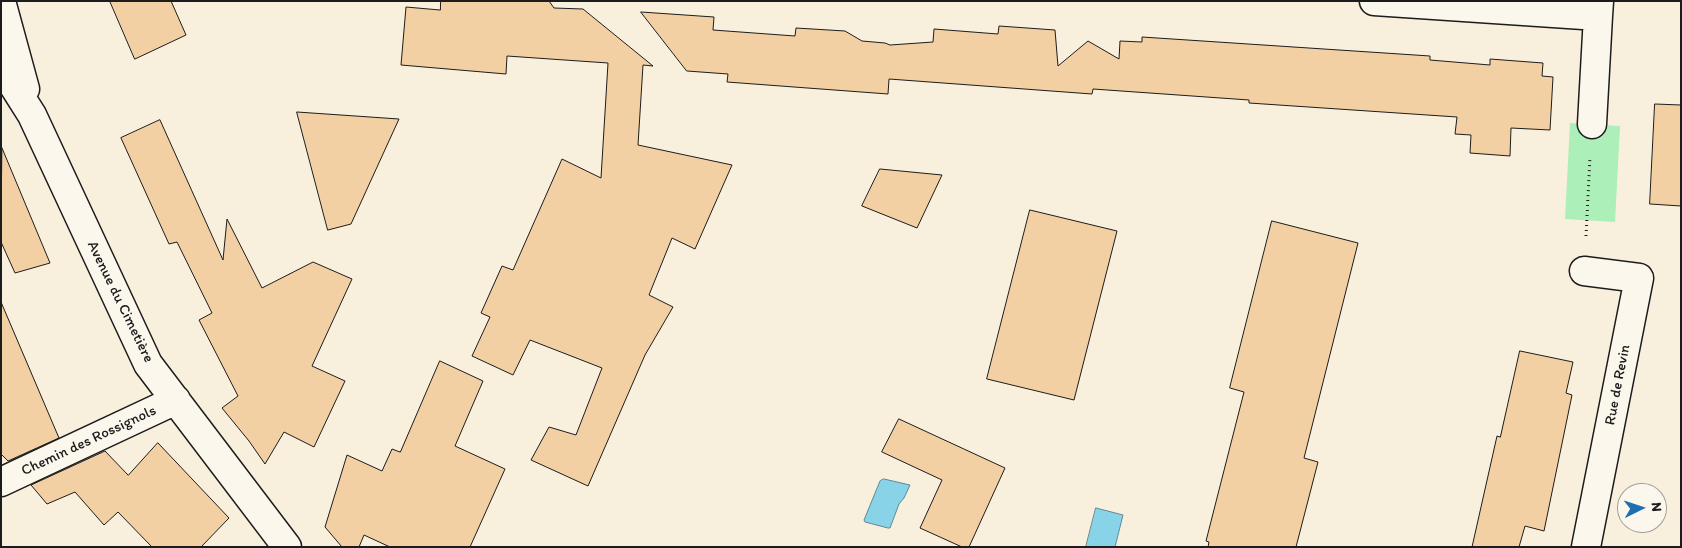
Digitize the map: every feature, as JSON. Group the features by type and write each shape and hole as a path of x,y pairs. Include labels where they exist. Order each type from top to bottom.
{"street":[{"name":"Avenue du Cimetière","path":"1,1 32,115"},
{"path":"1374,1 1599,8 1592,124"},
{"name":"Avenue du Cimetière","path":"1,66 32,115 148,364 287,547"},
{"name":"Rue de Revin","path":"1584,271 1639,278 1586,547"},
{"name":"Chemin des Rossignols","path":"1,482 176,400"}],"path":[{"path":"1584,271 1592,124"}],"green space":[{"path":"1570,123 1620,126 1615,222 1565,219"}],"water":[{"path":"884,479 910,485 899,504 890,528 865,522 864,520 880,481"},
{"path":"1096,508 1123,515 1115,547 1086,547"}],"building":[{"path":"110,1 171,1 186,35 135,59"},
{"path":"441,1 549,1 554,8 583,9 653,66 643,65 638,145 732,165 695,249 672,238 649,295 673,307 645,355 588,486 531,460 549,427 576,435 602,368 530,340 513,375 472,356 490,317 481,313 502,266 513,270 562,159 601,178 608,63 507,56 506,74 401,65 406,7 440,10"},
{"path":"641,12 714,17 713,30 795,36 796,28 845,31 862,41 890,45 933,42 934,29 998,34 999,26 1055,30 1058,66 1088,41 1119,59 1120,41 1142,42 1142,37 1430,56 1430,60 1490,65 1490,59 1543,63 1542,76 1553,77 1550,130 1511,128 1510,156 1470,153 1471,135 1455,134 1457,117 1249,103 1249,100 1093,89 1092,94 889,79 888,94 727,82 728,74 687,71"},
{"path":"1655,104 1681,105 1681,206 1650,204"},
{"path":"297,112 399,119 351,224 328,230"},
{"path":"160,120 223,260 227,219 262,288 313,262 352,279 312,366 345,381 314,447 284,432 265,464 222,408 238,396 199,320 212,313 177,242 169,244 121,138"},
{"path":"2,148 50,263 15,273 1,242"},
{"path":"880,169 942,175 917,228 862,206"},
{"path":"1030,210 1117,231 1074,400 987,379"},
{"path":"1272,221 1358,243 1304,458 1318,462 1296,547 1208,547 1209,542 1206,541 1244,392 1230,388"},
{"path":"1,302 59,438 8,461 1,454"},
{"path":"1520,351 1573,362 1566,393 1572,395 1544,531 1525,526 1519,547 1472,547 1497,436 1500,437"},
{"path":"440,361 483,381 455,446 505,469 470,547 390,547 364,535 359,547 342,547 325,527 347,455 382,471 392,449 400,452"},
{"path":"899,419 1005,468 969,547 962,547 920,528 942,480 882,452"},
{"path":"158,443 229,518 201,547 152,547 118,512 104,525 75,492 47,504 31,485 105,451 128,475"}]}
